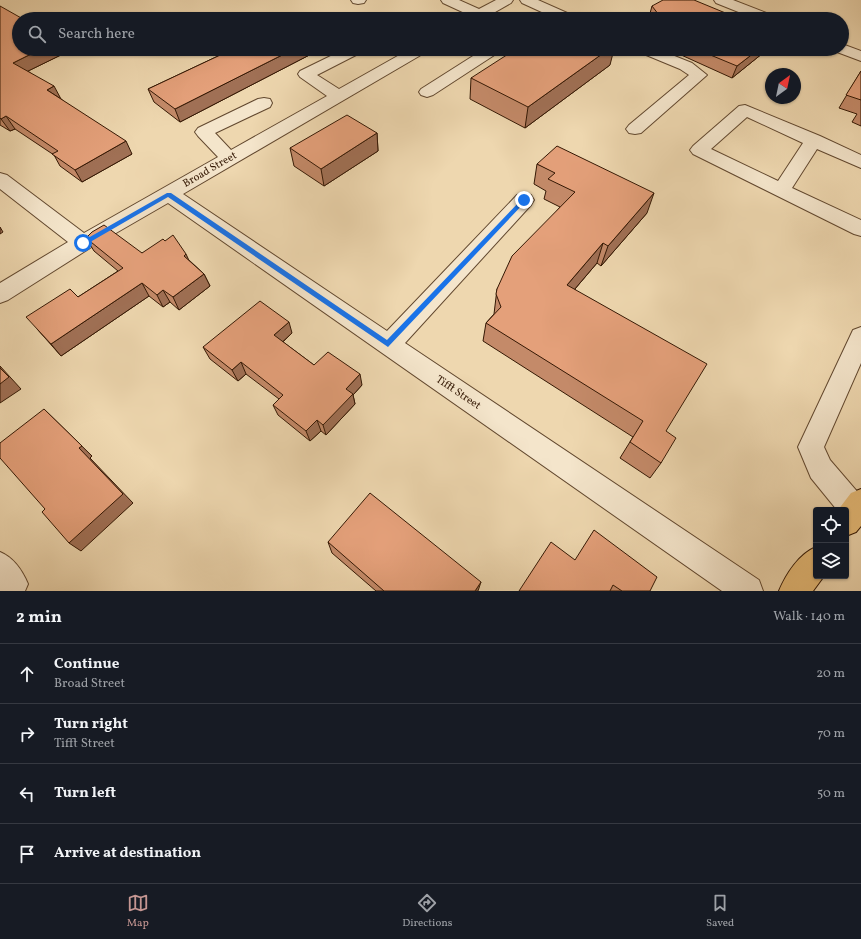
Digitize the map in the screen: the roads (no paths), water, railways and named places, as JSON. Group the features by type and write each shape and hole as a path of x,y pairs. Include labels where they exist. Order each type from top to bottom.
{"main road":[{"path":"794,591 813,566"}],"street":[{"path":"448,0 468,12"},
{"path":"486,12 506,0"},
{"path":"527,0 542,12"},
{"path":"721,0 752,12"},
{"path":"747,10 762,0"},
{"path":"849,51 861,56"},
{"path":"338,96 306,74 343,56"},
{"name":"Broad Street","path":"0,294 83,243 409,56"},
{"path":"427,92 483,56"},
{"path":"635,129 699,75 686,66 661,56"},
{"path":"230,159 204,132 264,103"},
{"path":"861,162 745,110 699,150 861,229"},
{"path":"780,190 814,140"},
{"path":"0,179 83,243"},
{"name":"Tifft Street","path":"169,194 748,591"},
{"path":"388,344 524,200"},
{"path":"854,512 820,469 811,448 861,337"}]}
